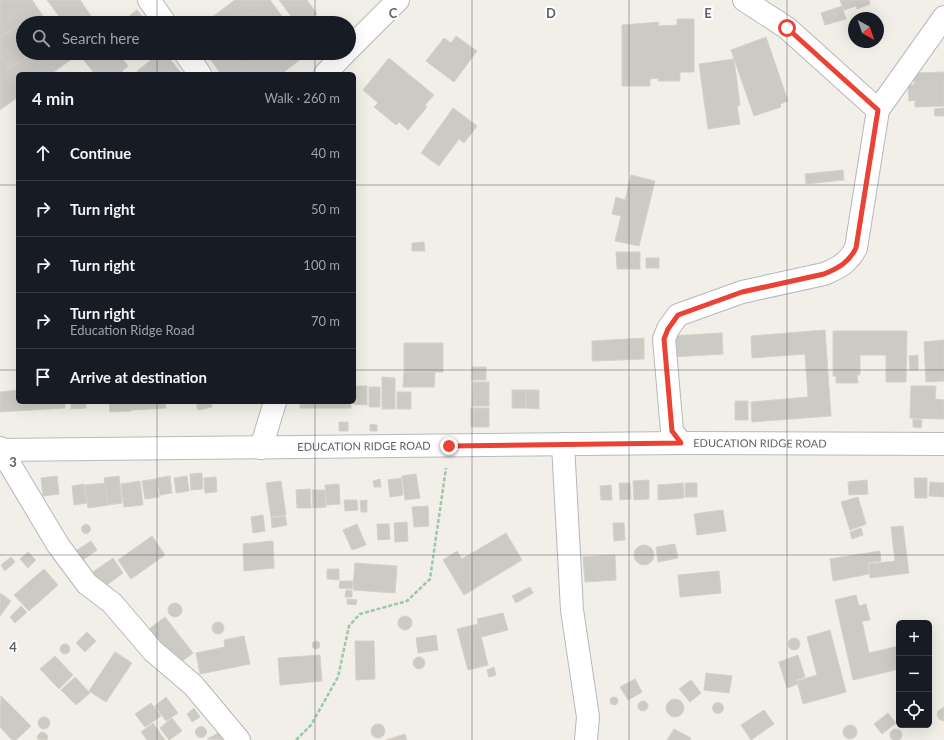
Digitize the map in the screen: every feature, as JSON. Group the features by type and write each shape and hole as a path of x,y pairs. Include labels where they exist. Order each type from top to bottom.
{"street":[{"path":"149,0 160,16"},
{"path":"356,42 398,0"},
{"path":"744,0 787,28 878,110"},
{"path":"681,443 672,431 664,339 668,329 678,315 742,292 824,274 837,269 852,256 856,248 878,110 944,17"},
{"path":"191,60 199,72"},
{"path":"327,72 338,60"},
{"path":"261,448 274,404"},
{"name":"EDUCATION RIDGE ROAD","path":"1,449 261,448 681,443 944,444"},
{"path":"563,444 572,610 588,717 586,740"},
{"path":"1,449 58,545 87,584 112,603 153,650 193,685 239,740"}],"path":[{"path":"296,740 311,725 338,677 349,626 360,614 407,601 430,579 449,446"}],"building":[{"path":"0,0 32,0 43,16 16,16 16,27 0,38"},
{"path":"47,0 80,0 91,16 59,16"},
{"path":"235,0 270,0 282,16 255,16 252,12 247,16 213,16"},
{"path":"279,0 307,0 317,14 314,16 291,16"},
{"path":"840,0 869,0 870,4 857,9 856,6 844,10"},
{"path":"842,6 846,19 825,25 821,13"},
{"path":"137,10 142,16 129,16"},
{"path":"252,12 255,16 247,16"},
{"path":"677,19 694,19 694,72 680,72 680,81 658,81 658,78 650,79 650,86 622,86 622,25 659,22 658,26 677,25"},
{"path":"16,27 16,60 22,60 10,68 0,54 0,38"},
{"path":"456,36 477,51 454,82 426,61 444,38 451,43"},
{"path":"766,37 788,101 780,104 781,107 754,116 731,50"},
{"path":"0,54 10,68 22,60 70,60 54,72 16,72 16,98 0,110"},
{"path":"389,58 434,95 425,105 427,107 408,130 399,122 396,125 374,107 378,103 363,90"},
{"path":"734,59 740,105 737,106 740,124 708,129 699,64"},
{"path":"83,60 123,60 128,66 122,71 123,72 93,72"},
{"path":"151,60 171,60 180,72 138,72"},
{"path":"211,60 241,60 244,65 251,60 300,60 284,72 220,72"},
{"path":"241,60 251,60 244,65"},
{"path":"944,72 944,106 915,107 915,100 909,101 908,85 914,85 914,73"},
{"path":"453,108 477,126 464,143 459,139 439,166 421,153"},
{"path":"944,108 944,116 935,116 934,109"},
{"path":"843,170 844,180 806,184 805,174"},
{"path":"631,175 655,181 639,246 615,241 621,216 612,214 616,197 625,200"},
{"path":"424,242 425,251 412,251 412,243"},
{"path":"616,252 640,252 640,269 617,269"},
{"path":"646,258 659,258 659,268 646,268"},
{"path":"825,330 831,416 752,422 751,402 808,397 805,354 752,358 751,336"},
{"path":"833,331 907,331 906,382 886,382 886,355 860,355 860,375 857,375 858,383 836,383 836,376 833,376"},
{"path":"722,333 723,354 672,357 670,336"},
{"path":"644,338 644,359 592,361 592,341"},
{"path":"944,340 944,381 926,382 924,342"},
{"path":"404,343 443,343 443,372 404,372"},
{"path":"918,355 918,370 910,370 909,356"},
{"path":"472,367 486,367 486,380 472,380"},
{"path":"404,372 435,372 434,387 403,387"},
{"path":"382,377 395,378 395,409 382,409"},
{"path":"473,382 489,382 489,406 472,406"},
{"path":"356,386 367,386 367,405 353,404 356,404"},
{"path":"911,386 936,386 935,399 944,400 944,419 910,418"},
{"path":"369,387 380,387 380,407 369,407"},
{"path":"16,390 16,404 65,404 65,408 0,412 0,392"},
{"path":"512,390 526,390 526,408 512,408"},
{"path":"526,390 539,390 539,409 526,408"},
{"path":"397,392 411,392 411,409 397,409"},
{"path":"735,401 748,401 748,420 735,420"},
{"path":"71,404 86,404 86,408 71,409"},
{"path":"109,404 130,404 131,411 110,412"},
{"path":"130,404 165,404 166,408 131,410"},
{"path":"196,404 211,404 212,407 198,410"},
{"path":"300,404 351,404 351,408 300,408"},
{"path":"471,408 489,408 489,427 471,427"},
{"path":"913,419 922,420 921,428 913,427"},
{"path":"339,422 348,422 348,431 339,431"},
{"path":"370,424 377,425 377,431 370,431"},
{"path":"202,473 203,489 191,490 190,474"},
{"path":"416,474 420,498 405,500 402,476"},
{"path":"57,476 59,494 43,496 41,478"},
{"path":"119,476 122,503 108,505 104,478"},
{"path":"170,476 172,493 160,495 157,478"},
{"path":"187,476 189,491 176,493 174,478"},
{"path":"216,477 217,492 205,493 204,478"},
{"path":"401,478 403,495 390,497 388,480"},
{"path":"914,478 927,478 927,498 915,498"},
{"path":"156,479 159,497 145,499 142,481"},
{"path":"380,479 381,487 374,487 373,481"},
{"path":"649,480 649,499 634,500 633,481"},
{"path":"867,480 868,494 849,495 848,482"},
{"path":"140,481 143,505 124,507 121,484"},
{"path":"281,481 286,515 271,517 266,483"},
{"path":"930,482 944,483 944,497 929,496"},
{"path":"105,483 108,505 88,508 85,485"},
{"path":"619,483 630,483 631,499 620,500"},
{"path":"683,483 684,498 658,500 658,485"},
{"path":"685,483 697,483 697,497 685,497"},
{"path":"84,484 87,503 74,505 72,486"},
{"path":"339,484 340,504 327,505 325,485"},
{"path":"611,485 612,500 601,500 600,486"},
{"path":"310,489 311,508 297,508 296,490"},
{"path":"312,490 325,490 326,507 313,508"},
{"path":"858,497 866,524 850,530 841,502"},
{"path":"344,500 357,500 358,510 345,511"},
{"path":"367,500 367,512 361,512 360,501"},
{"path":"428,506 429,526 414,527 412,507"},
{"path":"723,510 726,531 697,535 694,514"},
{"path":"263,515 265,531 253,533 251,517"},
{"path":"285,516 287,525 272,528 271,518"},
{"path":"407,522 408,541 395,542 394,523"},
{"path":"613,523 624,523 625,540 614,541"},
{"path":"86,524 91,529 86,534 81,529"},
{"path":"357,524 366,545 352,550 343,530"},
{"path":"377,524 389,524 390,539 378,540"},
{"path":"903,526 909,573 870,578 869,564 895,561 891,527"},
{"path":"861,528 863,535 852,539 850,532"},
{"path":"506,533 522,560 464,595 443,560 457,551 462,559"},
{"path":"152,536 165,555 131,579 118,560"},
{"path":"91,541 97,550 80,562 74,552"},
{"path":"273,541 274,568 244,571 243,544"},
{"path":"675,544 678,558 658,562 656,547"},
{"path":"644,545 651,548 654,555 651,562 644,565 637,562 634,555 637,548"},
{"path":"880,551 881,561 868,563 869,574 833,581 830,559"},
{"path":"28,552 36,560 28,568 20,559"},
{"path":"615,555 616,580 585,582 583,557"},
{"path":"11,557 15,562 5,571 1,565"},
{"path":"113,558 123,573 104,587 93,572"},
{"path":"355,563 397,566 395,593 353,590"},
{"path":"44,569 58,585 29,611 14,595"},
{"path":"327,569 339,569 339,580 327,579"},
{"path":"719,571 721,593 680,597 678,575"},
{"path":"340,581 353,581 352,589 339,588"},
{"path":"530,587 533,593 516,603 512,596"},
{"path":"346,590 352,591 352,597 345,597"},
{"path":"0,593 11,601 0,616"},
{"path":"856,595 859,606 866,604 870,620 862,621 869,653 896,647 896,670 853,680 835,600"},
{"path":"347,599 357,600 356,605 347,604"},
{"path":"172,603 178,603 182,607 182,613 178,617 172,617 168,613 168,607"},
{"path":"21,606 27,612 15,623 10,617"},
{"path":"503,613 508,630 481,637 477,619"},
{"path":"405,616 410,618 412,623 410,628 405,630 400,628 398,623 400,618"},
{"path":"165,617 193,653 177,665 149,629"},
{"path":"216,622 220,622 224,628 220,634 216,634 212,630 212,626"},
{"path":"478,624 488,665 468,670 457,629"},
{"path":"830,630 846,692 803,704 797,681 817,675 807,637"},
{"path":"87,632 96,641 85,652 76,643"},
{"path":"436,635 438,650 418,653 416,638"},
{"path":"244,636 250,664 200,674 196,653 225,647 224,640"},
{"path":"792,638 796,638 800,644 796,650 792,650 788,646 788,642"},
{"path":"314,641 318,641 320,645 318,649 314,649 312,647 312,643"},
{"path":"355,641 374,641 375,679 356,680"},
{"path":"63,644 67,644 69,645 69,653 63,654 60,651 60,647"},
{"path":"115,652 132,663 106,702 89,691"},
{"path":"320,655 322,681 280,685 278,658"},
{"path":"798,655 805,677 796,680 798,684 787,688 779,662"},
{"path":"55,656 73,675 59,689 40,669"},
{"path":"417,657 421,657 425,663 421,669 417,669 413,665 413,661"},
{"path":"494,667 496,675 489,677 487,670"},
{"path":"706,673 732,676 729,693 704,690"},
{"path":"75,677 90,693 76,705 61,690"},
{"path":"635,679 642,692 628,700 620,687"},
{"path":"691,680 701,693 690,702 679,689"},
{"path":"1,696 31,726 16,740 12,740 0,727"},
{"path":"166,697 178,713 166,721 155,706"},
{"path":"612,697 616,697 618,701 616,705 612,705 610,703 610,699"},
{"path":"671,699 679,699 684,704 682,715 679,717 671,717 666,712 666,704"},
{"path":"641,701 645,701 647,702 647,710 641,711 638,708 638,704"},
{"path":"718,702 722,704 724,708 722,712 718,714 714,712 712,708 714,704"},
{"path":"151,703 161,716 145,727 135,714"},
{"path":"944,707 943,721 939,719 937,715 938,711"},
{"path":"194,708 200,717 192,722 187,714"},
{"path":"764,710 774,724 751,740 741,725"},
{"path":"888,713 896,723 882,734 874,724"},
{"path":"42,717 46,717 50,723 46,729 42,729 38,725 38,721"},
{"path":"172,718 182,731 169,740 160,728"},
{"path":"153,723 165,740 147,740 141,732"},
{"path":"375,724 381,724 385,728 385,734 381,738 375,738 371,734 371,728"},
{"path":"850,725 855,727 857,732 855,737 850,739 845,737 843,732 845,727"},
{"path":"201,726 205,728 207,732 205,736 201,738 197,736 195,732 197,728"},
{"path":"674,729 691,738 690,740 667,740"},
{"path":"898,729 901,730 901,740 894,741 891,740 890,733 891,730"},
{"path":"224,730 230,740 207,739"},
{"path":"41,732 48,736 47,740 37,739"},
{"path":"405,734 407,740 386,740"}],"route":[{"path":"449,446 681,443 672,431 664,339 668,329 678,315 742,292 824,274 837,269 852,256 856,248 878,110 787,28"}]}
